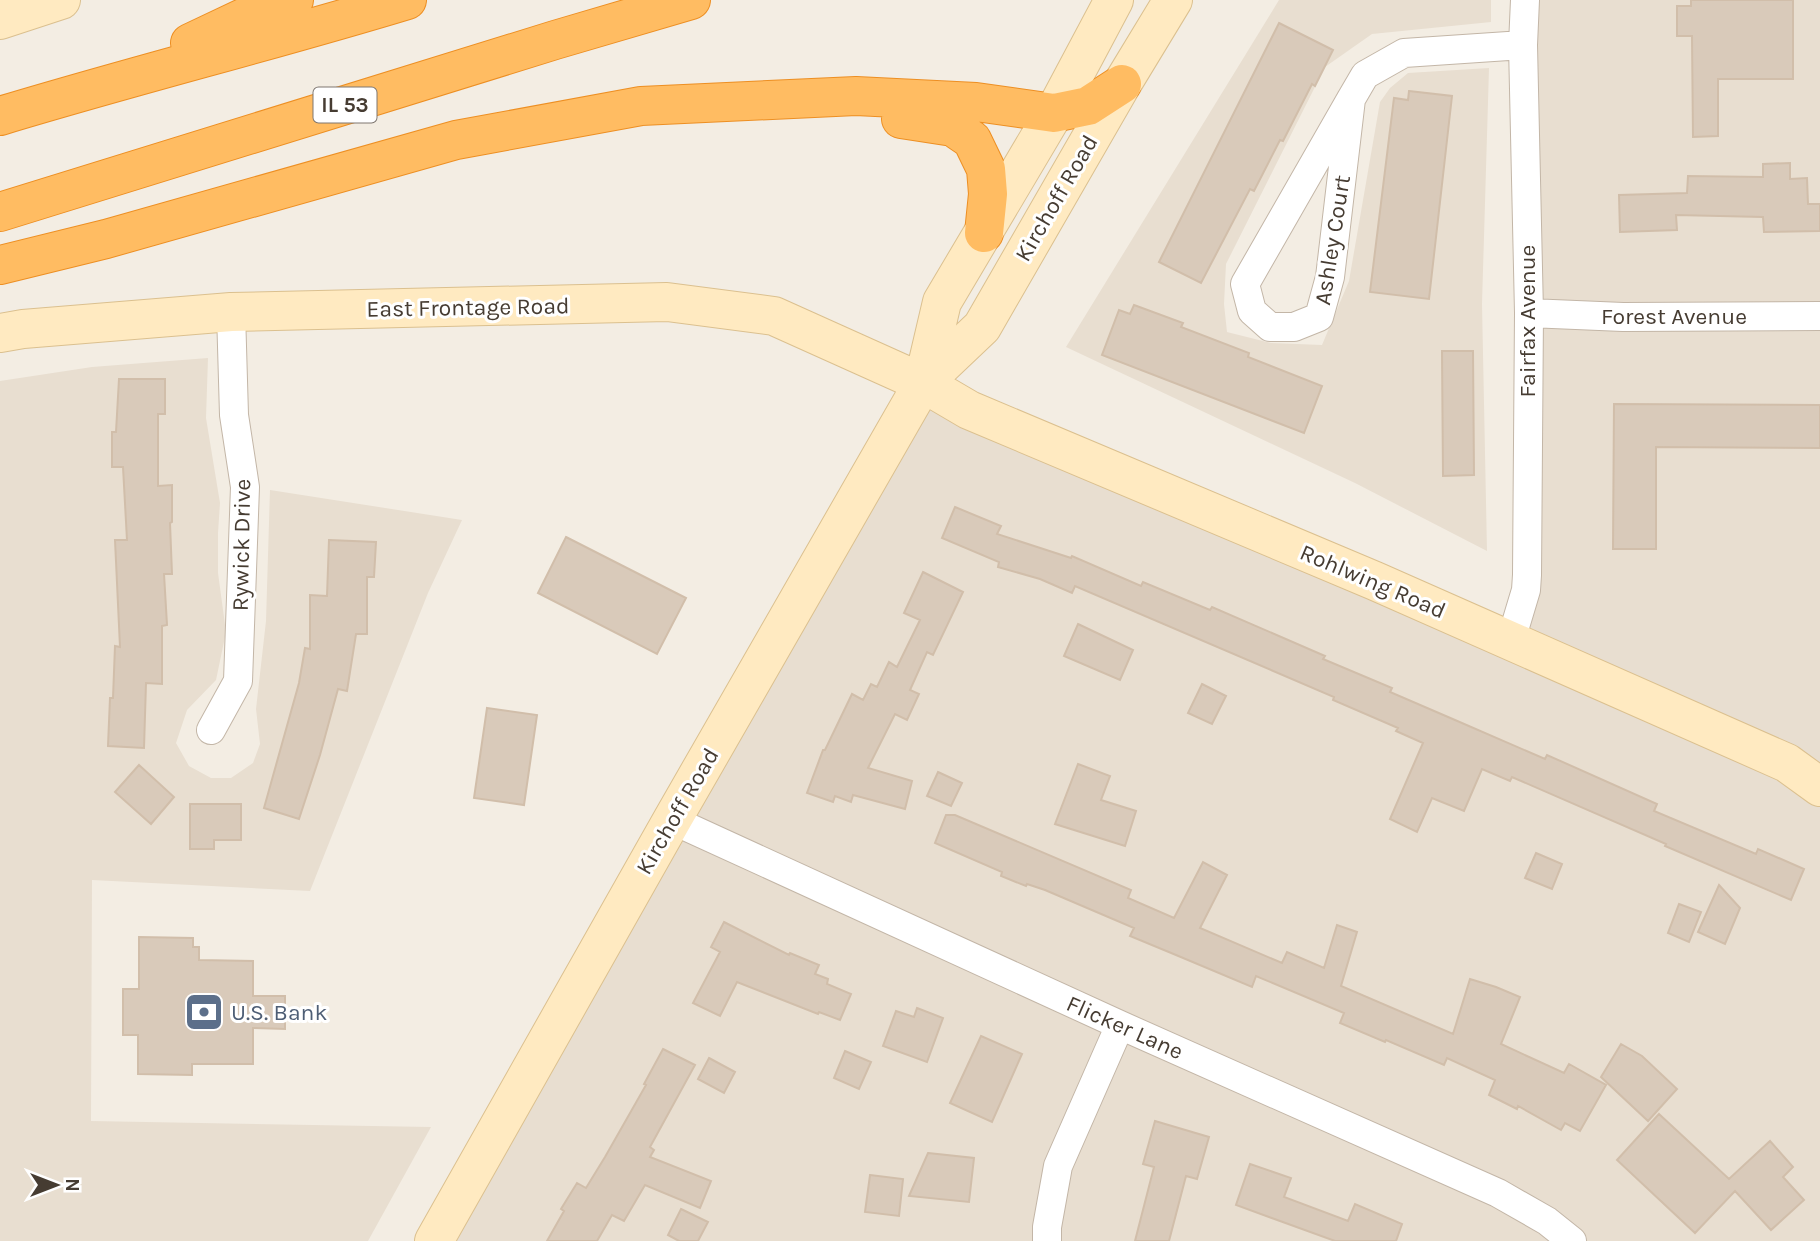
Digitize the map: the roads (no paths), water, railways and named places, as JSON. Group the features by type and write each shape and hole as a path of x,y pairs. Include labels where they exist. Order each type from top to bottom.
{"highway":[{"path":"99,86 245,17 295,0"},
{"path":"0,116 407,0"},
{"name":"IL 53","path":"0,212 530,47 691,0"},
{"path":"0,265 106,239 456,140 641,106 856,96 976,102 1054,113 1088,106 1122,84"},
{"path":"750,101 846,111 953,127 972,140 986,169 988,194 984,233"}],"street":[{"path":"0,20 61,0"},
{"name":"Kirchoff Road","path":"923,383 942,302 1054,113 1114,0"},
{"name":"Kirchoff Road","path":"434,1241 923,383 982,327 1173,0"},
{"name":"Fairfax Avenue","path":"1511,640 1526,590 1529,313 1522,45 1525,0"},
{"name":"Ashley Court","path":"1351,99 1330,277 1319,317 1294,327 1270,327 1252,311 1245,284 1351,99 1365,75 1404,52 1522,45"},
{"name":"East Frontage Road","path":"0,334 23,329 231,312 667,302 774,316 923,383"},
{"name":"Rywick Drive","path":"211,730 237,681 238,668 245,487 234,415 231,312"},
{"name":"Forest Avenue","path":"1529,313 1623,317 1820,316"},
{"name":"Rohlwing Road","path":"923,383 969,410 1511,640 1787,762 1820,787"},
{"name":"Flicker Lane","path":"672,820 1119,1025 1498,1193 1546,1221 1572,1241"},
{"path":"1047,1241 1058,1166 1119,1025"}],"place":[{"name":"U.S. Bank","path":"204,1012"}]}
